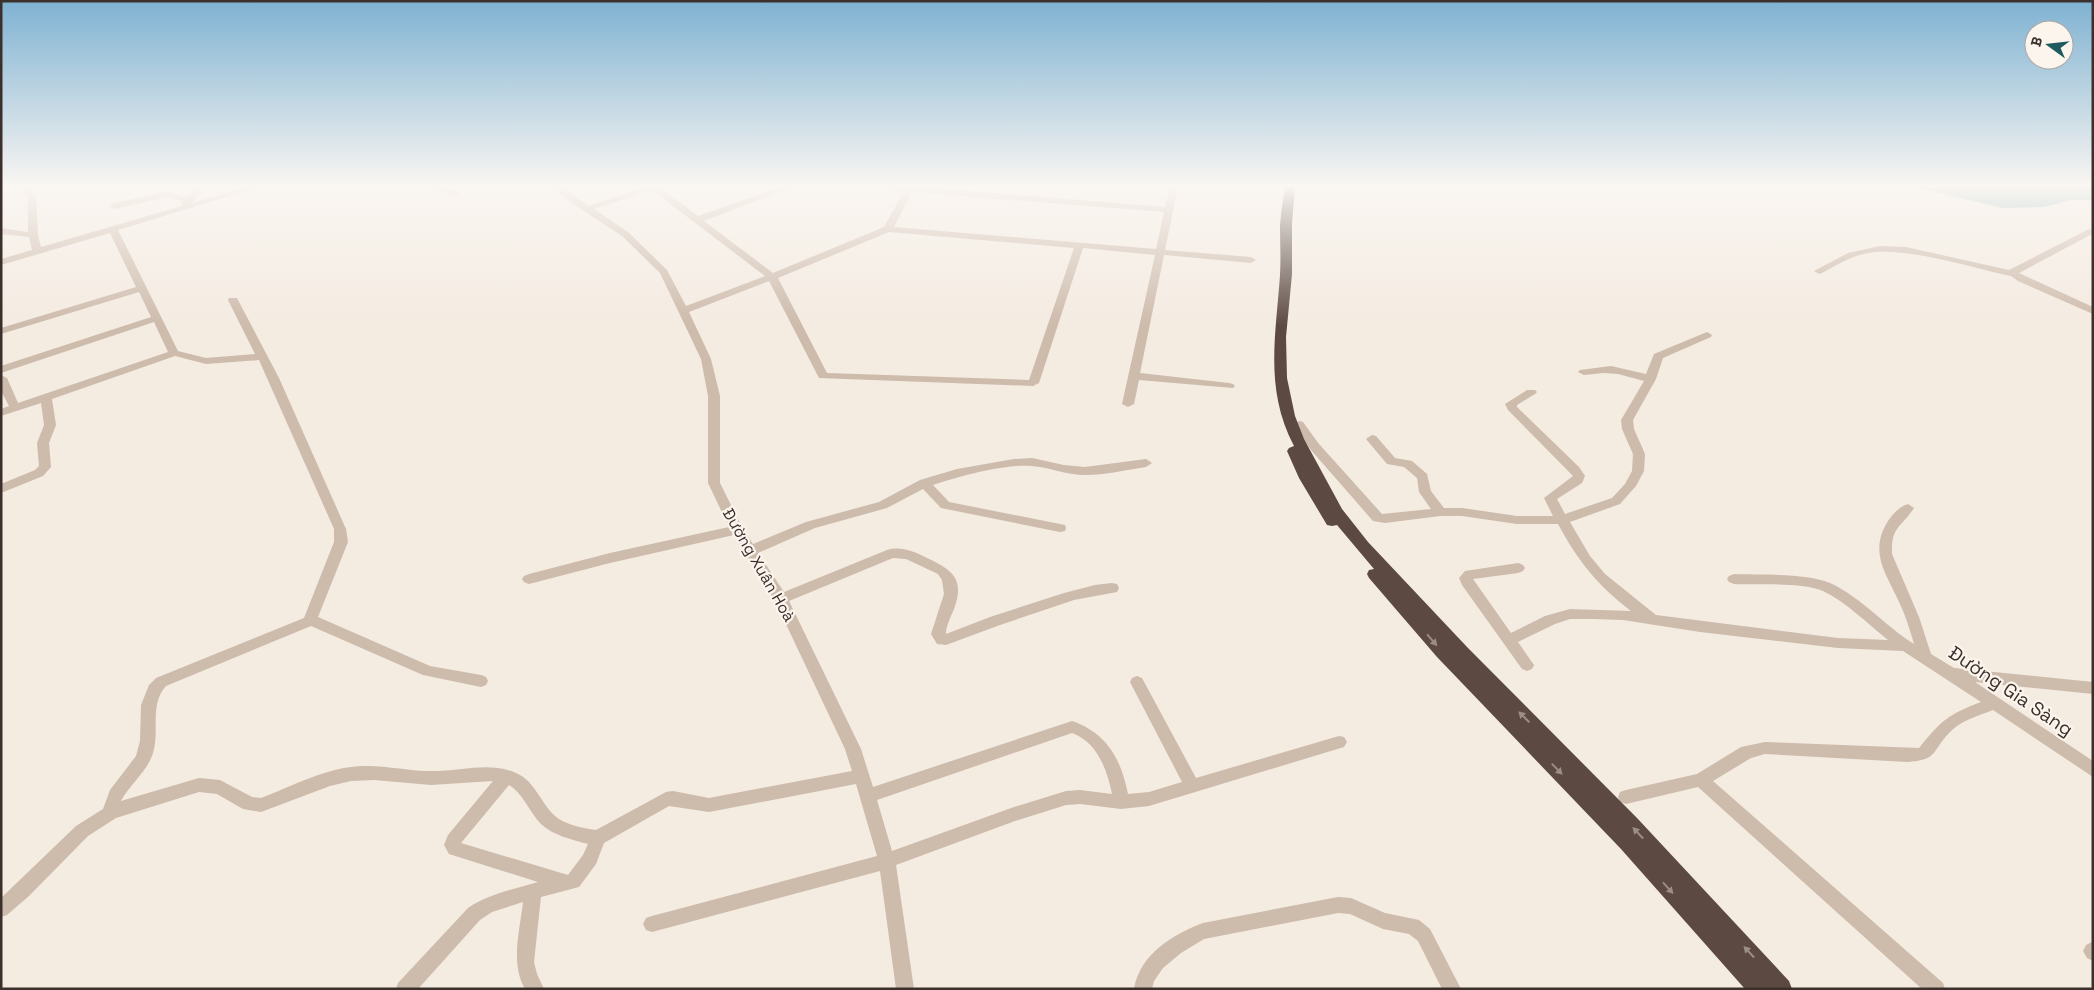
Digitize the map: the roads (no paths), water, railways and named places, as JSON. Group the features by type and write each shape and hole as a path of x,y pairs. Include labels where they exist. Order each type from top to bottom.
{"highway":[{"path":"1276,233 1276,273 1270,354 1274,398 1283,425 1306,478 1321,505 1348,543 1443,652 1628,843 1760,989"},
{"path":"1286,233 1286,274 1280,337 1280,378 1288,416 1297,439 1336,512 1362,546 1462,653 1630,824 1781,989"}],"street":[{"path":"19,233 33,235 37,252"},
{"path":"1,262 99,233"},
{"path":"115,233 174,353"},
{"name":"Đường Xuân Hoà","path":"624,233 664,272 706,359 714,396 714,483 737,530 781,599 852,749 887,860 905,989"},
{"path":"714,233 772,277 823,376 1033,383 1079,246"},
{"path":"683,311 878,233"},
{"path":"935,233 1251,260"},
{"path":"1128,404 1164,233"},
{"path":"2014,274 2014,270 2087,233"},
{"path":"1819,271 1856,251 1884,247 1924,253 2014,274 2036,286 2093,311"},
{"path":"1,331 142,288"},
{"path":"233,300 262,357 340,529 341,542 310,620"},
{"path":"1,370 157,318"},
{"path":"1299,425 1315,447 1378,518 1404,518 1440,512 1462,512 1517,520 1563,520 1616,501 1630,486 1638,472 1639,454 1628,430 1627,420 1650,380 1658,356 1707,335"},
{"path":"1,413 174,353 206,361 262,357"},
{"path":"1584,372 1612,368 1650,380"},
{"path":"1134,376 1229,386"},
{"path":"1,378 15,408"},
{"path":"1531,392 1515,401 1512,404 1512,408 1579,476 1578,480 1550,498 1590,565 1600,577 1622,597 1654,620"},
{"path":"1,489 39,472 45,467 43,443 50,425 46,398"},
{"path":"1372,439 1391,461 1408,464 1423,477 1425,492 1440,512"},
{"path":"750,551 811,525 883,505 924,483 957,473 1014,463 1032,462 1064,469 1085,471 1146,464"},
{"path":"924,483 945,505 1060,528"},
{"path":"1908,508 1894,520 1886,536 1886,557 1893,578 1907,602 1925,658"},
{"path":"529,579 610,558 737,530"},
{"path":"781,599 882,556 901,553 947,574 953,593 938,634 942,640 946,640 979,626 1061,599 1100,588 1112,588"},
{"path":"1518,568 1470,574 1466,578 1527,665"},
{"name":"Đường Gia Sàng","path":"1734,579 1802,582 1825,586 1843,597 1906,646 1950,673 2093,770"},
{"path":"1509,640 1550,620 1570,614 1623,616 1838,643 1906,646"},
{"path":"110,813 116,796 140,764 146,752 149,734 148,699 153,689 161,682 310,620 428,671 481,682"},
{"path":"1950,673 2093,688"},
{"path":"1137,682 1192,786"},
{"path":"1626,797 1701,780 1748,752 1764,748 1907,755 1923,754 1945,727 1960,716 1994,703"},
{"path":"868,796 1072,727 1082,729 1095,737 1114,770 1121,802"},
{"path":"652,924 887,860 1014,814 1066,798 1080,797 1121,802 1149,799 1339,742"},
{"path":"1,909 23,890 82,831 110,813 158,796 199,785 220,787 249,804 261,805 341,776 360,774 431,778 471,775 506,777 526,789 549,821 598,838"},
{"path":"405,989 474,914 501,900 567,883 577,878 590,859 598,838 666,799 673,798 709,804 862,776"},
{"path":"506,777 454,840 452,845 455,850 567,883"},
{"path":"1701,780 1936,989"},
{"path":"533,892 525,962 528,977 535,989"},
{"path":"1143,989 1143,981 1149,969 1185,938 1203,931 1338,905 1351,906 1383,920 1413,926 1424,935 1452,989"}]}
